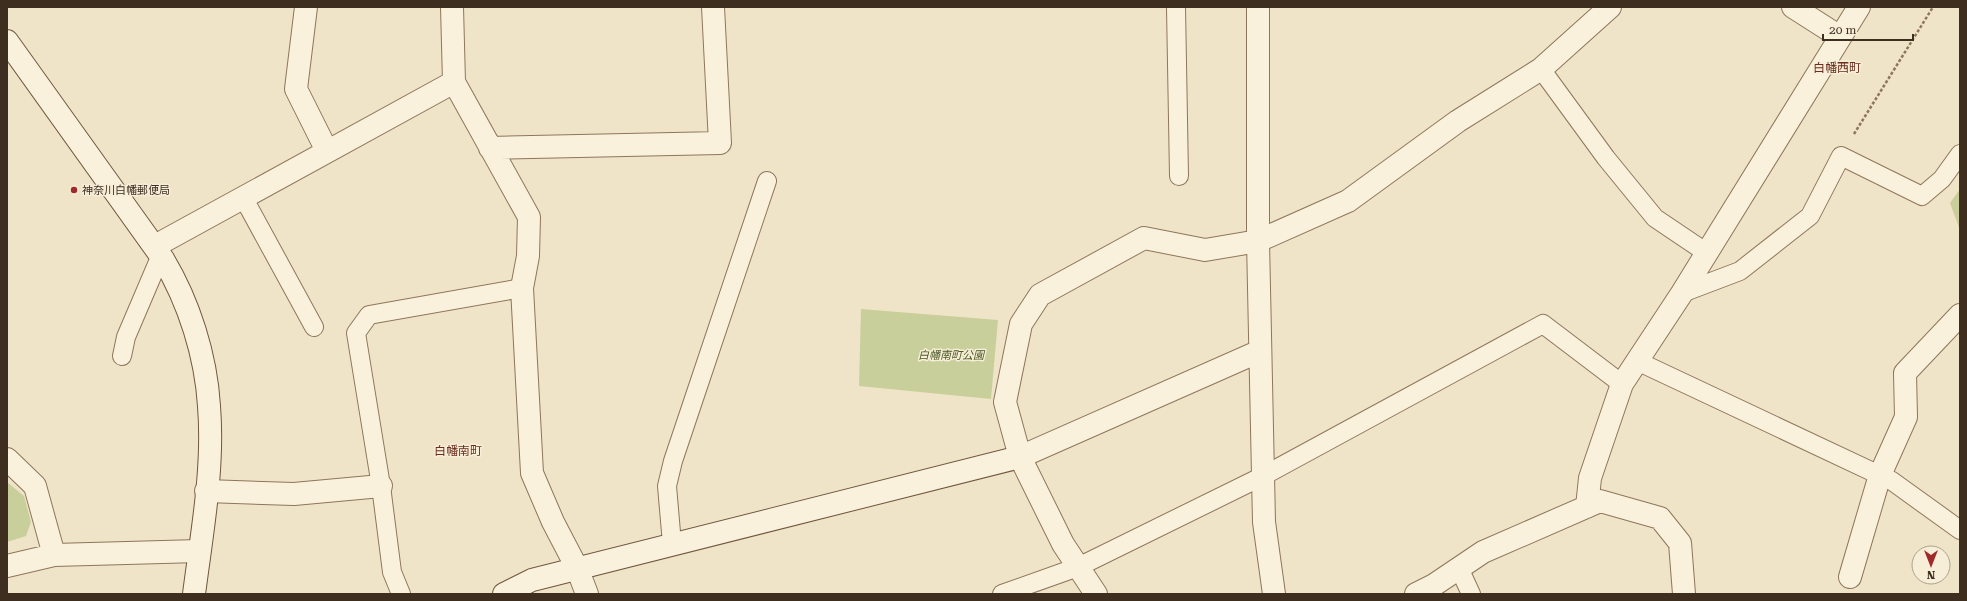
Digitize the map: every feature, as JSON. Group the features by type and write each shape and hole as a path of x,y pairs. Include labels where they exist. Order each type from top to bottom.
{"street":[{"path":"306,7 296,90 323,148 327,151"},
{"path":"452,7 454,82 529,217 528,256 522,288 532,473 553,522 577,568 587,594"},
{"path":"490,148 720,143 713,7"},
{"path":"1258,7 1258,241 1264,522 1274,594"},
{"path":"1096,594 1063,544 1020,457 1005,402 1021,324 1040,296 1144,238 1205,250 1258,241 1348,201 1458,121 1541,69 1610,7"},
{"path":"1793,7 1840,37"},
{"path":"1587,507 1590,478 1622,384 1682,294 1859,7"},
{"path":"7,41 158,250 174,276 183,297 202,358 209,406 209,462 194,594"},
{"path":"158,250 243,197 454,82"},
{"path":"1850,577 1880,475 1906,417 1905,373 1960,315"},
{"path":"504,594 532,580 577,568 1020,457 1260,351"},
{"path":"7,459 35,486 54,555"},
{"path":"206,492 294,494 381,486"},
{"path":"1416,594 1434,585 1483,552 1600,502 1660,518 1680,543 1684,594"},
{"path":"7,566 54,555 199,551"}],"lane":[{"path":"1176,7 1178,176"},
{"path":"1541,69 1606,158 1655,218 1707,253"},
{"path":"1682,294 1740,271 1810,216 1841,156 1922,196 1942,179 1960,154"},
{"path":"672,544 666,486 673,461 767,181"},
{"path":"243,197 314,327"},
{"path":"122,356 126,337 158,250"},
{"path":"401,594 392,572 381,486 356,333 369,315 522,288"},
{"path":"1002,594 1078,567 1263,476 1543,324 1622,384"},
{"path":"1638,361 1892,480 1960,530"},
{"path":"1459,568 1471,594"}],"path":[{"path":"1841,156 1933,7"}],"green space":[{"path":"1960,189 1960,230 1950,203"},
{"name":"白幡南町公園","path":"861,309 998,320 991,399 859,386"},
{"path":"7,482 24,496 31,522 26,536 7,542"}],"place":[{"name":"神奈川白幡郵便局","path":"74,190"}],"district":[{"name":"白幡西町","path":"1837,68"},
{"name":"白幡南町","path":"458,451"}]}
